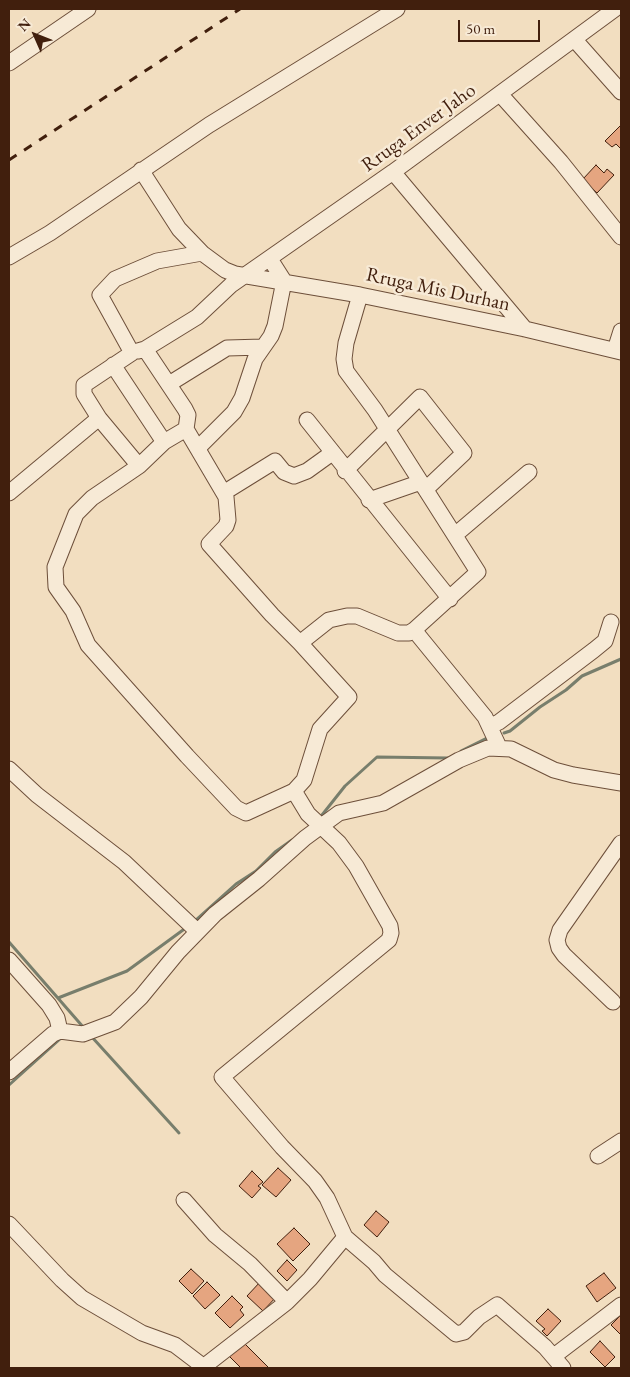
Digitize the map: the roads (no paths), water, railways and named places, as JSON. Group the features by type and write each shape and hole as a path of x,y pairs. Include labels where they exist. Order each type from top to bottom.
{"street":[{"path":"9,63 88,9"},
{"path":"9,257 50,233 141,170 396,9"},
{"name":"Rruga Enver Jaho","path":"99,418 82,389 86,382 197,317 231,285 394,172 615,9"},
{"path":"574,40 621,92"},
{"path":"500,94 576,181 621,237"},
{"name":"Rruga Mis Durhan","path":"141,170 179,229 202,253 225,270 245,276 360,295 525,328 618,351"},
{"path":"394,172 525,328"},
{"path":"186,429 164,442 132,472 92,498 76,514 55,568 56,586 73,610 88,644 187,756 236,808 246,813 294,791 304,780 320,729 350,697 247,590 209,544 226,526 228,520 225,492 186,429 188,415 169,384 138,351 100,295 114,279 142,267 157,261 202,253"},
{"path":"198,448 234,412 242,398 252,364 275,326 284,281 270,259"},
{"path":"300,643 329,620 347,616 357,616 398,633 403,634 414,630 478,572 388,430 346,371 344,359 360,295"},
{"path":"618,351 621,331"},
{"path":"169,384 227,348 263,347"},
{"path":"113,365 164,442"},
{"path":"345,470 420,397 464,453 423,485 369,500"},
{"path":"9,493 99,418 139,466"},
{"path":"307,420 345,470 450,599"},
{"path":"225,492 275,460 284,472 294,476 307,471 332,452"},
{"path":"455,535 529,472"},
{"path":"491,726 499,722 594,650 605,640 611,622"},
{"path":"414,630 491,726 499,747"},
{"path":"9,1072 44,1041 60,1031 83,1034 115,1022 142,997 197,931 320,825 339,813 383,803 459,760 488,748 499,747 526,756 554,770 596,780 621,783"},
{"path":"9,769 37,795 124,862 197,931"},
{"path":"294,791 308,814 339,843 371,890 390,926 389,940 222,1077 282,1147 316,1181 327,1198 344,1237 374,1262 385,1275 456,1334 464,1332 479,1317 497,1305 558,1362 621,1305"},
{"path":"613,1002 564,956 557,940 564,925 621,843"},
{"path":"9,960 49,1005 57,1018 60,1031"},
{"path":"598,1156 621,1141"},
{"path":"184,1200 216,1235 250,1264 287,1302"},
{"path":"9,1224 62,1280 82,1298 142,1333 176,1345 203,1368 287,1302 310,1279 344,1237"}],"waterway":[{"path":"504,733 510,731 582,676 621,659"},
{"path":"461,751 487,738"},
{"path":"322,815 345,786 377,757 448,758"},
{"path":"197,919 236,884 256,871 275,852 292,840"},
{"path":"58,998 127,971 183,930"},
{"path":"9,942 84,1028"},
{"path":"91,1036 179,1133"},
{"path":"9,1085 60,1039"}],"railway":[{"path":"9,160 240,9"}]}
